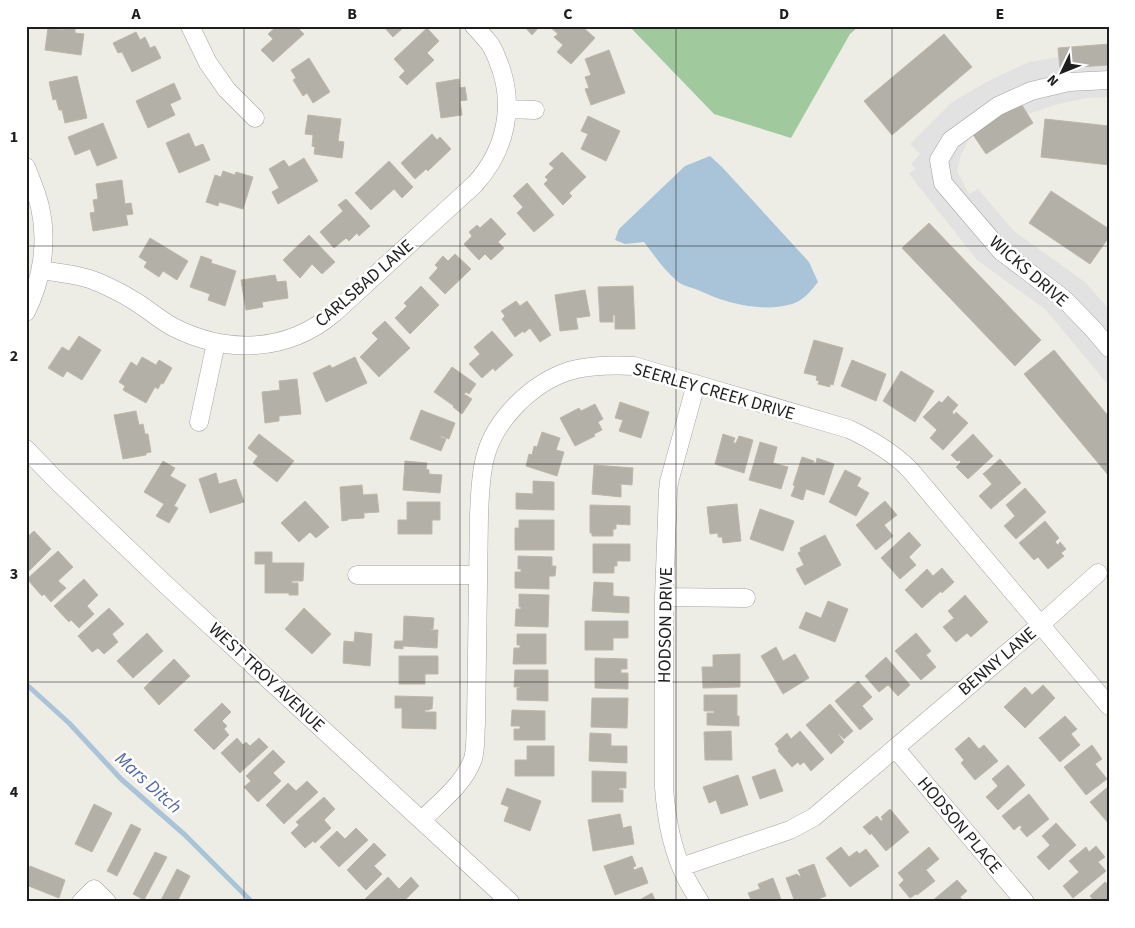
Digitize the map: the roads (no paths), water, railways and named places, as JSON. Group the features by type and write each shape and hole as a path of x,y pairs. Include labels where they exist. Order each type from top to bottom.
{"street":[{"path":"190,26 208,63 227,90 255,118"},
{"name":"CARLSBAD LANE","path":"41,270 88,278 132,299 172,326 190,335 216,342 239,346 263,344 286,340 315,327 334,313 475,184 497,152 502,138 507,109 505,86 501,68 491,46 474,26"},
{"name":"WICKS DRIVE","path":"1109,80 1070,82 1031,91 998,106 951,140 939,160 943,183 1001,251 1064,299 1109,348"},
{"path":"507,109 535,110"},
{"path":"26,167 41,209 44,247 38,285 26,312"},
{"path":"199,422 216,342"},
{"name":"SEERLEY CREEK DRIVE","path":"422,820 456,786 474,757 477,576 481,486 485,458 490,442 503,420 526,395 541,384 570,371 610,365 634,366 849,429 884,447 911,471 1109,706"},
{"name":"HODSON DRIVE","path":"681,867 670,832 665,803 664,597 669,482 696,384"},
{"name":"WEST TROY AVENUE","path":"26,448 55,479 166,584 510,902"},
{"name":"BENNY LANE","path":"681,867 798,827 818,814 1040,625 1098,573"},
{"path":"357,576 477,576"},
{"path":"664,597 746,598"},
{"name":"HODSON PLACE","path":"895,748 1025,902"},
{"path":"681,867 700,902"},
{"path":"81,902 101,896"}],"water":[{"path":"710,156 809,262 818,282 800,301 780,307 756,307 732,303 679,283 663,267 644,242 625,244 615,240 619,229 685,166"}],"waterway":[{"name":"Mars Ditch","path":"26,684 69,723 121,779 185,835 252,902"}]}
